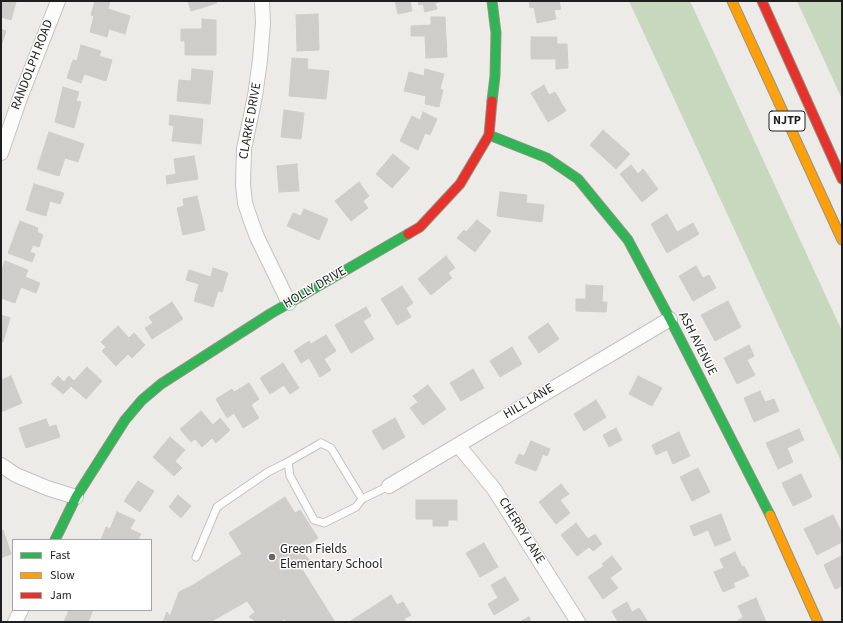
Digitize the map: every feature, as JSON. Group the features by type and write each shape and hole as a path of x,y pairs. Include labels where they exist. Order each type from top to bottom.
{"main road":[{"name":"HOLLY DRIVE","path":"55,539 76,497 125,420 142,400 161,384 289,303 420,227 460,184 489,135 495,76 496,40 492,1"},
{"name":"NJTP","path":"732,1 842,240"},
{"name":"NJTP","path":"762,1 842,179"},
{"name":"ASH AVENUE","path":"489,135 547,158 578,179 628,240 773,521 818,622"}],"street":[{"name":"RANDOLPH ROAD","path":"1,153 20,98 58,1"},
{"name":"CLARKE DRIVE","path":"262,1 263,23 260,60 256,90 244,149 243,185 245,203 250,221 289,303"},
{"name":"HILL LANE","path":"388,486 670,319"},
{"name":"CHERRY LANE","path":"458,445 494,489 578,622"},
{"path":"1,465 16,475 47,488 76,497"},
{"path":"15,622 20,611"}],"lane":[{"path":"196,557 217,507 268,472 321,443 331,448 362,499"},
{"path":"288,462 290,476 314,520 324,523 356,507 362,499 388,486"}],"green space":[{"path":"629,1 690,1 842,331 842,463"},
{"path":"797,1 842,1 842,99"}],"building":[{"path":"1,1 16,2 11,20 1,17"},
{"path":"95,1 110,1 108,9 130,16 125,34 109,29 107,37 90,32 94,16 91,15"},
{"path":"188,1 216,1 217,3 191,11"},
{"path":"395,1 410,1 412,11 398,14"},
{"path":"418,1 442,1 435,3 437,9 425,12 423,4 419,5"},
{"path":"529,1 559,1 561,9 554,10 556,19 537,23 534,7 530,8"},
{"path":"318,14 319,50 297,51 296,15"},
{"path":"431,17 445,17 447,57 426,58 425,36 411,36 411,26 431,25"},
{"path":"202,19 216,20 216,55 185,55 185,41 181,41 181,29 202,29"},
{"path":"1,29 6,31 1,46"},
{"path":"531,37 557,37 557,44 567,44 568,68 556,69 556,59 531,59"},
{"path":"81,45 101,51 99,56 112,60 106,81 84,74 81,83 67,78 73,60 77,61"},
{"path":"292,58 308,59 307,69 329,71 326,99 289,96"},
{"path":"192,69 213,71 210,104 177,101 179,80 191,81"},
{"path":"425,69 444,74 440,89 443,90 439,107 425,104 426,96 404,91 409,72 424,76"},
{"path":"544,85 549,95 555,92 566,111 548,122 531,93"},
{"path":"63,87 79,92 76,101 81,102 74,128 55,122"},
{"path":"284,110 304,113 301,139 281,137"},
{"path":"423,112 437,119 430,135 425,133 418,150 400,141 412,116 420,120"},
{"path":"170,115 203,119 201,144 172,141 174,126 169,125"},
{"path":"603,130 630,154 616,169 590,145"},
{"path":"49,132 84,144 78,162 65,158 59,176 37,169"},
{"path":"393,154 410,168 392,188 376,174"},
{"path":"194,156 198,179 167,184 166,176 176,174 174,159"},
{"path":"297,164 299,191 279,192 277,166"},
{"path":"631,165 638,174 643,169 658,189 642,202 620,174"},
{"path":"359,182 369,196 363,201 368,208 351,221 335,201"},
{"path":"34,184 64,193 60,204 50,201 46,216 26,210"},
{"path":"500,192 527,195 526,203 544,205 542,222 497,216"},
{"path":"197,196 205,230 183,235 177,208 184,206 183,199"},
{"path":"304,209 328,219 319,240 287,226 293,213 301,216"},
{"path":"667,214 677,232 693,223 699,234 667,253 651,224"},
{"path":"477,220 491,231 475,252 457,238 464,230 466,232"},
{"path":"20,221 38,228 37,232 43,235 39,247 33,245 30,252 35,254 32,262 8,253"},
{"path":"446,256 455,268 448,273 452,278 431,295 418,279"},
{"path":"5,261 28,270 25,277 40,283 36,293 21,287 15,303 1,298 1,272"},
{"path":"696,266 703,278 709,275 716,288 693,301 679,276"},
{"path":"213,268 228,273 222,292 218,291 213,307 194,301 199,284 186,280 189,270 211,277"},
{"path":"586,285 603,286 602,302 607,302 606,312 576,311 576,299 586,299"},
{"path":"402,286 413,303 406,308 411,317 397,325 381,299"},
{"path":"728,301 741,327 715,341 701,315"},
{"path":"172,302 183,319 152,339 145,328 153,323 149,317"},
{"path":"366,307 371,316 363,321 374,339 351,353 335,325"},
{"path":"1,315 10,318 3,342 1,341"},
{"path":"548,323 559,339 539,353 528,337"},
{"path":"118,326 129,338 134,333 145,345 132,358 128,354 116,366 102,351 106,347 101,342"},
{"path":"326,335 336,351 324,359 331,370 320,377 309,358 301,363 294,351 309,341 311,344"},
{"path":"749,345 754,356 747,360 755,375 737,384 724,358"},
{"path":"512,347 522,364 500,377 490,361"},
{"path":"283,363 299,388 290,394 284,385 270,394 260,378"},
{"path":"87,367 102,381 86,399 71,386 63,394 51,384 58,376 64,382 69,376 74,381"},
{"path":"473,369 484,388 461,401 450,383"},
{"path":"11,376 22,403 1,412 1,380"},
{"path":"638,376 662,388 652,406 629,394"},
{"path":"249,383 259,399 251,405 259,418 243,428 234,413 227,418 216,399 232,389 234,392"},
{"path":"428,385 446,409 423,425 410,408 418,402 413,396"},
{"path":"760,391 765,402 774,399 779,411 754,422 744,398"},
{"path":"596,400 606,417 584,431 574,414"},
{"path":"201,411 213,425 220,418 230,430 216,443 212,438 202,447 195,439 191,442 180,429"},
{"path":"395,418 405,437 383,450 372,431"},
{"path":"46,419 49,427 56,425 60,437 26,448 19,428"},
{"path":"616,428 622,440 609,447 603,435"},
{"path":"799,429 804,440 787,448 793,462 778,469 766,443"},
{"path":"679,432 690,456 673,464 667,450 656,455 652,445"},
{"path":"170,437 185,450 175,461 182,468 174,476 153,457"},
{"path":"531,441 550,449 547,456 543,454 536,471 515,463 519,454 524,456"},
{"path":"698,468 710,492 692,501 680,477"},
{"path":"801,474 812,497 793,506 782,483"},
{"path":"138,481 154,491 140,512 124,501"},
{"path":"561,484 569,494 560,500 570,513 556,524 539,502"},
{"path":"178,495 191,506 181,518 169,507"},
{"name":"Green Fields Elementary School","path":"285,497 295,513 300,510 318,538 301,549 309,560 300,566 335,622 286,622 285,619 280,622 257,622 249,617 255,612 247,601 213,622 163,622 167,612 170,616 179,592 193,585 242,554 229,533"},
{"path":"416,500 457,500 457,520 448,520 448,526 433,526 433,519 416,519"},
{"path":"117,512 135,520 130,529 141,534 138,539 101,539 106,527 110,529"},
{"path":"721,514 731,540 715,546 708,530 694,536 690,526"},
{"path":"833,515 842,533 842,542 817,555 804,529"},
{"path":"576,523 588,539 595,534 602,544 593,551 589,547 577,556 561,535"},
{"path":"3,530 11,554 1,558 1,531"},
{"path":"484,543 498,567 480,577 466,553"},
{"path":"735,552 742,567 744,566 749,576 733,583 735,587 723,592 714,572 724,568 720,559"},
{"path":"612,556 622,569 610,578 618,588 603,599 588,577 604,566 602,564"},
{"path":"841,556 842,586 835,589 824,565"},
{"path":"505,577 519,600 494,615 488,604 498,598 491,585"},
{"name":"Green Fields Elementary School","path":"391,595 397,605 403,602 411,615 404,619 407,622 349,622"},
{"path":"756,598 766,622 736,622 743,617 738,606"},
{"path":"627,602 632,612 639,608 648,622 618,622 612,611"},
{"path":"69,611 93,611 88,622 64,622"},
{"path":"529,617 531,622 520,622"}],"traffic: fast":[{"path":"492,1 496,33 495,76 492,101"},
{"path":"489,135 547,158 578,179 628,240 770,515"},
{"path":"55,539 76,497 125,420 142,400 161,384 270,314 408,234"}],"traffic: slow":[{"path":"732,1 842,240"},
{"path":"770,515 818,622"}],"traffic: jam":[{"path":"762,1 842,179"},
{"path":"408,234 420,227 460,184 489,135 492,101"}],"place":[{"name":"Green Fields Elementary School","path":"272,557"}]}
